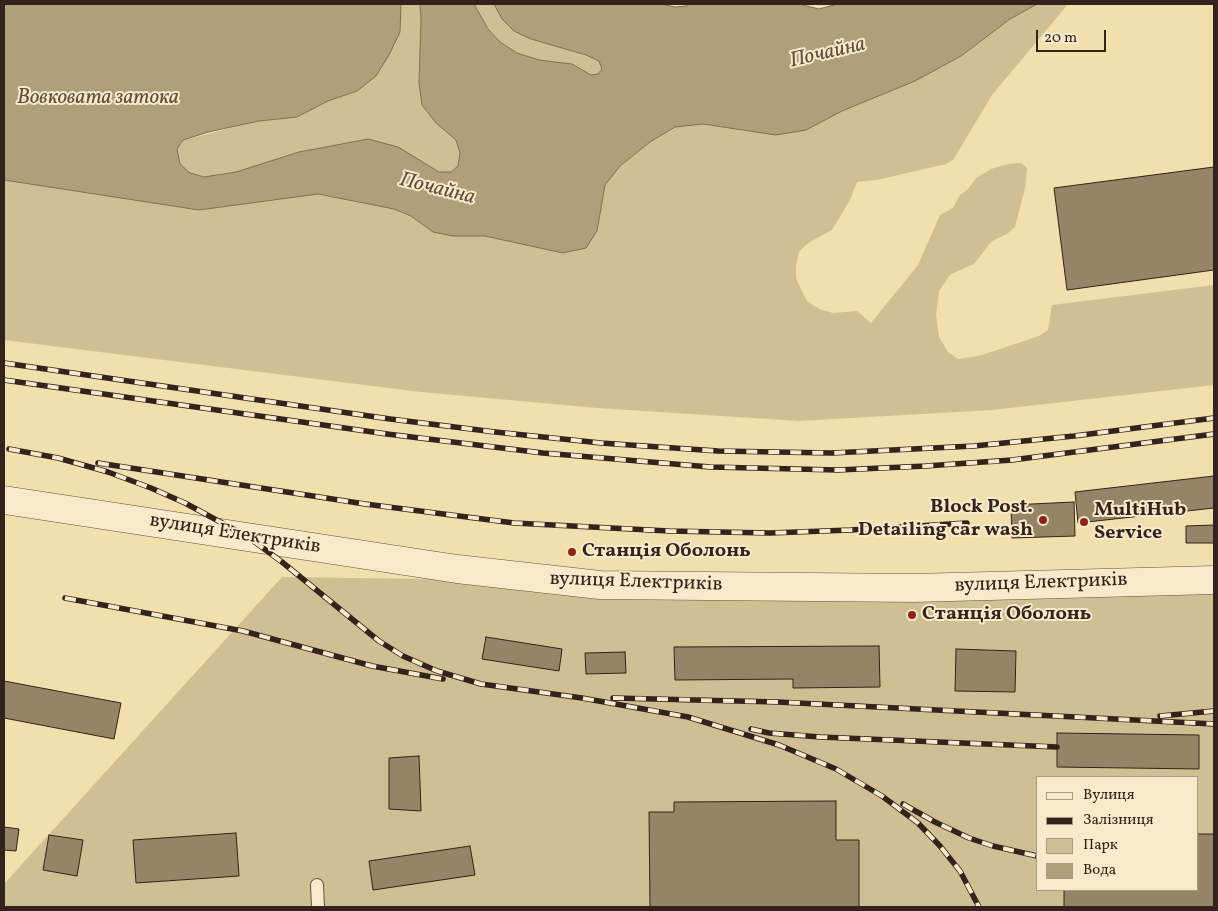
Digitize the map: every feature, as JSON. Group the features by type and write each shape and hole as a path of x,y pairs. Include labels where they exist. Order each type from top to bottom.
{"street":[{"name":"вулиця Електриків","path":"4,500 457,569 600,585 914,588 1214,580"}],"lane":[{"path":"317,885 318,907"}],"green space":[{"path":"401,4 420,4 419,83 422,105 436,123 456,140 460,153 458,166 451,172 439,172 368,139 299,152 236,172 204,177 190,173 180,164 177,149 183,140 259,121 297,117 328,101 357,91 400,32"},
{"path":"474,4 494,4 502,19 531,39 594,58 600,61 602,69 598,74 591,75 561,62 539,60 517,53 500,42 488,29"},
{"path":"1037,4 1068,4 992,95 953,160 946,164 877,180 857,182 850,200 832,230 808,243 799,252 796,278 801,289 807,301 819,309 833,313 857,311 871,323 918,265 940,215 953,208 960,195 968,189 976,178 991,169 1008,164 1021,163 1027,168 1025,188 1015,227 1007,234 992,241 974,264 951,274 939,291 936,315 939,337 948,352 958,359 979,356 1039,336 1048,330 1052,305 1214,285 1214,385 992,410 799,421 597,408 421,392 4,340 4,180 199,210 318,194 394,209 411,216 433,232 453,236 485,236 564,253 586,248 597,231 605,185 620,166 650,142 675,127 703,124 776,135 806,130 842,111 915,81 961,56 1010,19"},
{"path":"282,577 1214,590 1214,907 4,907 4,884"}],"water":[{"name":"Вовковата затока","path":"4,4 401,4 400,32 389,55 376,76 357,91 328,101 297,117 259,121 208,132 183,140 177,149 180,164 190,173 204,177 236,172 299,152 368,139 398,147 439,172 451,172 458,166 460,153 456,140 436,123 422,105 419,83 420,4 474,4 488,29 500,42 517,53 539,60 572,64 591,75 598,74 602,69 599,61 586,55 531,39 514,31 502,19 494,4 661,4 675,7 689,4 799,4 819,9 838,4 1037,4 1010,19 961,56 915,81 842,111 806,130 776,135 703,124 675,127 650,142 620,166 605,185 597,231 586,248 563,253 485,236 453,236 433,232 411,216 394,209 318,194 199,210 4,180"}],"building":[{"path":"1214,167 1214,270 1067,290 1054,188"},
{"path":"1214,476 1214,508 1078,523 1075,492"},
{"name":"Block Post. Detailing car wash","path":"1074,502 1075,536 1012,538 1011,505"},
{"path":"1214,525 1214,543 1186,543 1186,526"},
{"path":"486,637 562,649 559,671 482,659"},
{"path":"879,646 880,687 793,688 793,679 675,680 674,647"},
{"path":"956,649 1016,651 1015,692 955,691"},
{"path":"625,652 626,673 586,674 585,653"},
{"path":"4,681 121,703 114,739 4,718"},
{"path":"1057,733 1199,735 1199,769 1057,767"},
{"path":"419,756 421,811 389,809 389,758"},
{"path":"836,801 836,840 859,840 859,907 650,907 649,812 674,812 674,802"},
{"path":"4,827 19,829 16,851 4,850"},
{"path":"236,833 239,876 136,883 133,840"},
{"path":"1198,834 1214,834 1214,907 1064,907 1064,891 1198,891"},
{"path":"49,835 83,840 77,876 43,870"},
{"path":"470,846 475,875 373,890 369,861"}],"railway":[{"path":"4,363 390,419 495,432 601,443 718,451 832,453 974,446 1074,436 1214,418"},
{"path":"4,380 387,434 543,453 710,467 838,470 926,466 1012,460 1214,434"},
{"path":"9,449 58,458 108,472 185,503 248,537 282,562 379,641 403,656 437,671 481,684 582,698 688,717 779,745 836,769 882,796 918,823 960,871 979,907"},
{"path":"98,463 365,504 514,523 669,531 770,533 967,523"},
{"path":"65,598 243,631 372,666 443,679"},
{"path":"613,698 778,702 1214,724"},
{"path":"1160,716 1214,711"},
{"path":"751,729 769,733 820,737 1057,747"},
{"path":"903,804 969,838 993,846 1036,856"}],"place":[{"name":"Block Post. Detailing car wash","path":"1043,520"},
{"name":"MultiHub Service","path":"1084,522"},
{"name":"Станція Оболонь","path":"572,552"},
{"name":"Cтанція Оболонь","path":"912,615"}],"water label":[{"name":"Почайна","path":"828,54"},
{"name":"Почайна","path":"437,190"}]}
